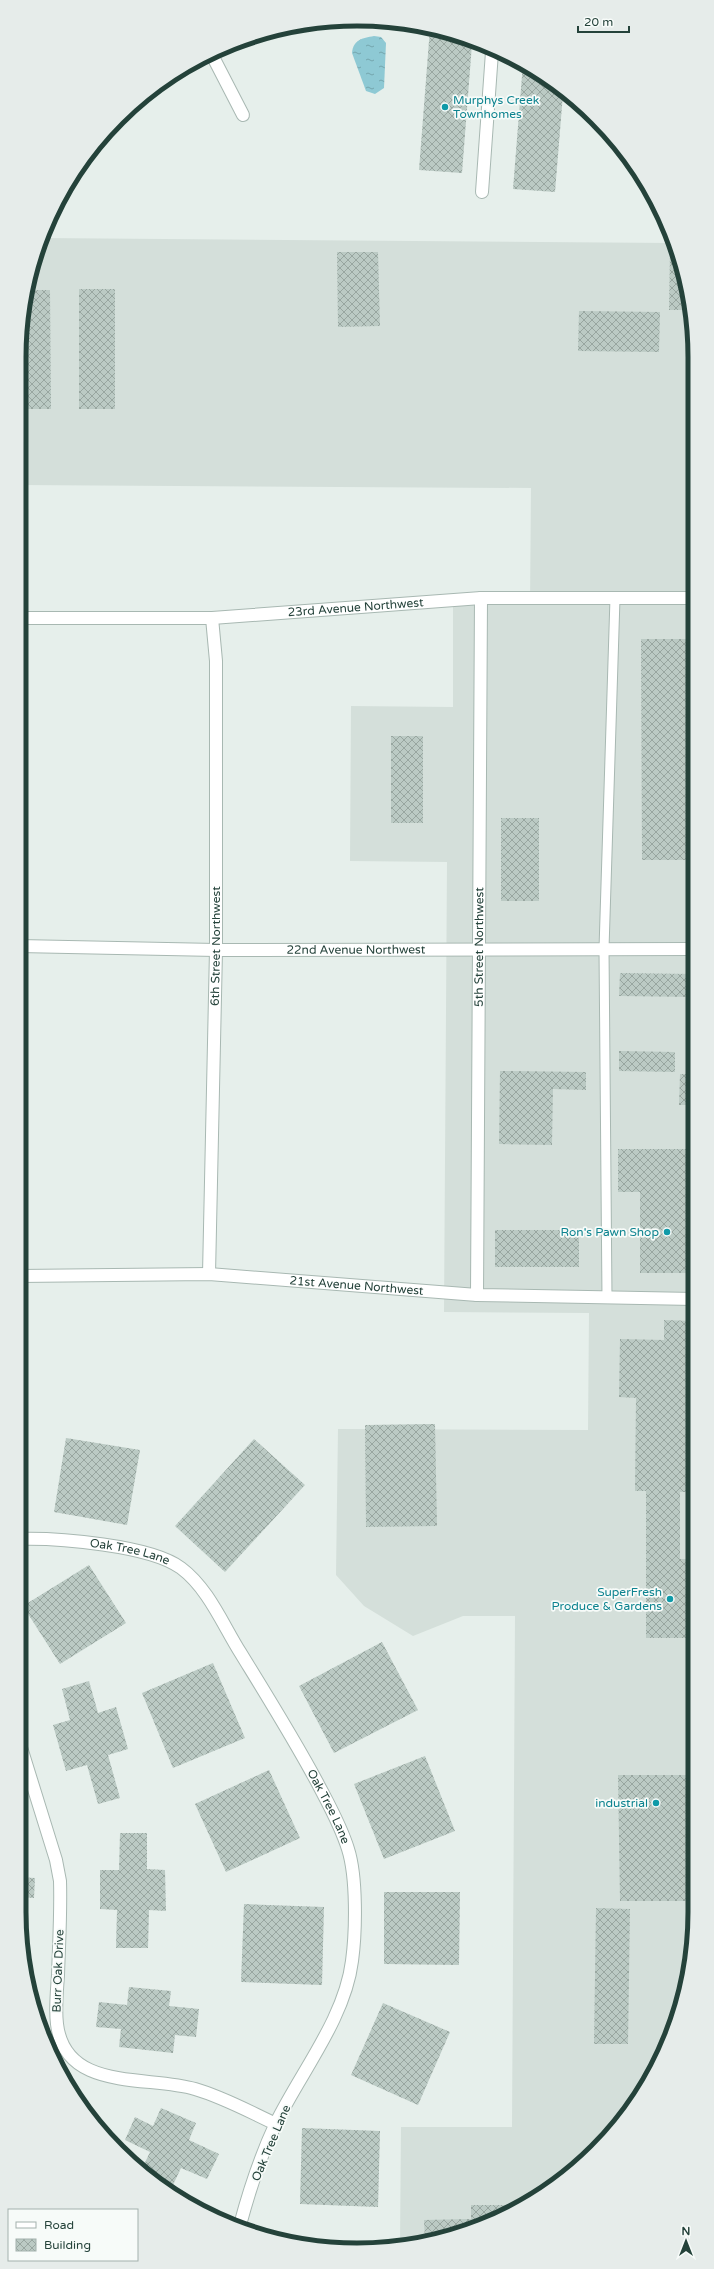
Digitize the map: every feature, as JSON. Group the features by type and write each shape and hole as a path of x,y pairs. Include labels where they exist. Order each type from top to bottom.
{"street":[{"path":"482,192 492,55"},
{"path":"215,58 243,115"},
{"name":"23rd Avenue Northwest","path":"26,618 212,618 481,598 688,598"},
{"name":"5th Street Northwest","path":"477,1295 481,598"},
{"name":"6th Street Northwest","path":"210,1274 216,950 216,661 212,618"},
{"name":"22nd Avenue Northwest","path":"26,946 216,950 688,949"},
{"name":"21st Avenue Northwest","path":"26,1276 210,1274 477,1295 688,1299"},
{"name":"Oak Tree Lane","path":"26,1539 68,1540 142,1552 164,1558 186,1573 206,1596 299,1749 341,1831 350,1856 353,1880 352,1961 349,1979 332,2021 276,2124 241,2222"},
{"name":"Burr Oak Drive","path":"26,1764 56,1860 60,1881 56,2011 61,2040 70,2056 79,2066 91,2072 107,2076 174,2084 195,2089 276,2124"}],"lane":[{"path":"607,1298 604,949 615,598"}],"shaded area":[{"path":"48,238 667,243 677,271 682,292 688,357 688,1912 682,1977 677,1998 663,2039 644,2078 620,2114 575,2161 559,2175 522,2199 484,2218 443,2232 400,2240 401,2127 512,2127 515,1616 463,1616 413,1636 364,1606 336,1575 338,1429 588,1430 589,1313 444,1312 447,862 350,861 351,706 453,707 453,605 530,605 531,488 26,485 27,335 32,292 37,271"}],"water":[{"path":"374,36 381,37 386,43 384,88 375,94 366,91 352,53 356,42"}],"building":[{"name":"Murphys Creek Townhomes","path":"430,34 472,47 462,173 419,170"},
{"name":"Murphys Creek Townhomes","path":"522,70 563,97 555,192 513,189"},
{"path":"670,251 677,271 684,310 669,310"},
{"path":"337,252 378,252 380,326 338,327"},
{"path":"79,289 115,289 115,409 79,409"},
{"path":"32,290 50,290 51,409 26,409 27,335"},
{"path":"579,311 660,312 659,352 578,351"},
{"path":"641,639 688,639 688,860 642,860"},
{"path":"391,736 423,736 423,823 391,823"},
{"path":"501,818 539,818 539,901 501,901"},
{"path":"620,973 688,974 688,997 619,996"},
{"path":"619,1051 675,1052 675,1072 619,1071"},
{"path":"500,1071 586,1072 586,1090 553,1089 552,1145 499,1144"},
{"path":"680,1074 688,1074 688,1105 679,1105"},
{"name":"Ron's Pawn Shop","path":"618,1149 688,1149 688,1273 640,1273 640,1192 618,1192"},
{"path":"495,1230 579,1230 579,1267 495,1267"},
{"path":"664,1320 688,1321 688,1492 680,1492 680,1559 688,1559 688,1638 646,1638 646,1491 635,1491 636,1398 619,1397 620,1339 664,1340"},
{"path":"435,1424 437,1526 366,1527 365,1425"},
{"path":"66,1438 140,1450 127,1525 54,1512"},
{"path":"254,1439 305,1485 225,1572 175,1526"},
{"path":"89,1565 126,1623 60,1664 26,1611 26,1604"},
{"path":"382,1642 418,1710 334,1753 299,1686"},
{"path":"213,1663 245,1738 173,1768 142,1693"},
{"path":"89,1681 98,1713 116,1707 128,1749 108,1755 120,1798 98,1804 87,1765 66,1771 53,1725 70,1720 62,1689"},
{"path":"425,1756 455,1831 384,1859 354,1784"},
{"path":"269,1770 300,1838 226,1872 195,1804"},
{"path":"618,1775 688,1775 688,1901 620,1901"},
{"path":"120,1833 147,1833 147,1869 165,1870 166,1911 149,1910 148,1948 116,1948 117,1910 100,1909 100,1870 119,1870"},
{"path":"26,1877 35,1878 34,1898 26,1897"},
{"path":"384,1892 460,1892 459,1965 384,1964"},
{"path":"244,1904 324,1907 322,1985 241,1982"},
{"path":"596,1908 630,1909 628,2044 594,2044"},
{"path":"129,1987 171,1991 169,2006 199,2009 196,2037 175,2035 173,2053 119,2047 121,2029 96,2027 99,2002 127,2005"},
{"path":"383,2003 450,2032 418,2105 351,2075"},
{"path":"161,2108 196,2123 189,2140 219,2154 207,2179 181,2168 173,2185 155,2175 144,2165 150,2152 125,2140 135,2117 153,2126"},
{"path":"302,2128 380,2131 378,2207 300,2204"},
{"path":"471,2205 511,2205 484,2218 443,2232 425,2236 424,2220 471,2219"}],"place":[{"name":"Murphys Creek Townhomes","path":"445,107"},
{"name":"Ron's Pawn Shop","path":"667,1232"},
{"name":"SuperFresh Produce & Gardens","path":"670,1599"},
{"name":"industrial","path":"656,1803"}]}
